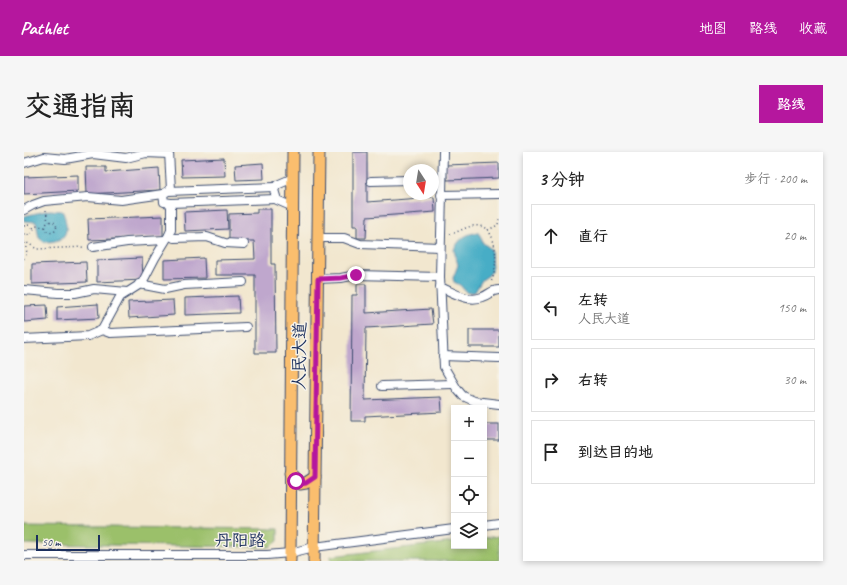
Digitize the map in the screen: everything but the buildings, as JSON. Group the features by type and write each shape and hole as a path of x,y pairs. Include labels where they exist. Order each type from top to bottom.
{"main road":[{"name":"人民大道","path":"290,557 293,152"},
{"name":"人民大道","path":"314,561 319,152"},
{"path":"290,473 300,484 306,483 315,477"}],"street":[{"path":"439,170 443,152"},
{"path":"24,163 44,157 65,159 92,154 126,158 146,153 169,153 171,190"},
{"path":"24,210 44,202 88,197 121,200 163,194 164,192 171,190 275,187 293,178"},
{"path":"371,181 403,180"},
{"path":"275,187 276,199"},
{"path":"439,188 441,196 440,287 444,367 453,384 463,396 474,401 499,404"},
{"path":"163,194 164,202 171,203 276,199 293,207"},
{"path":"441,196 499,194"},
{"path":"24,339 88,336 102,330 108,322 116,302 139,284 147,275 171,230 171,203"},
{"path":"93,247 167,238 207,237 225,243 244,244"},
{"path":"318,238 344,238 360,244 440,246"},
{"path":"318,279 341,278 356,275 440,277"},
{"path":"139,284 165,288 184,285 243,282"},
{"path":"440,287 467,299 482,298 496,290"},
{"path":"24,290 58,293 94,289 127,292"},
{"path":"102,330 110,333 246,327"},
{"path":"443,356 499,358"},
{"path":"382,386 453,384"},
{"path":"487,525 499,523"},
{"name":"丹阳路","path":"24,555 86,558 290,557 314,547 451,529"}],"path":[{"path":"44,202 48,222 45,227"},
{"path":"488,230 498,225 499,219"},
{"path":"24,226 29,225 33,228 36,226 45,227 50,232 55,230 55,223 48,222"},
{"path":"440,235 454,233 475,225 481,226 488,230 492,236 497,261 492,283 496,290"},
{"path":"24,259 27,253 24,241 27,236 32,234 33,228"},
{"path":"24,241 37,249 93,247"}],"green space":[{"path":"24,526 278,529 278,541 270,547 24,544"},
{"path":"499,536 499,561 331,561 331,556 451,542 451,549 487,549 487,538"}],"water":[{"path":"50,210 62,211 65,218 66,229 61,239 44,242 39,238 36,222 24,221 24,216"},
{"path":"479,233 483,243 491,249 492,271 482,280 475,292 467,293 460,285 454,282 453,278 458,265 454,250 464,237"}],"route":[{"path":"296,481 300,484 306,483 315,477 318,279 341,278 356,275"}]}
